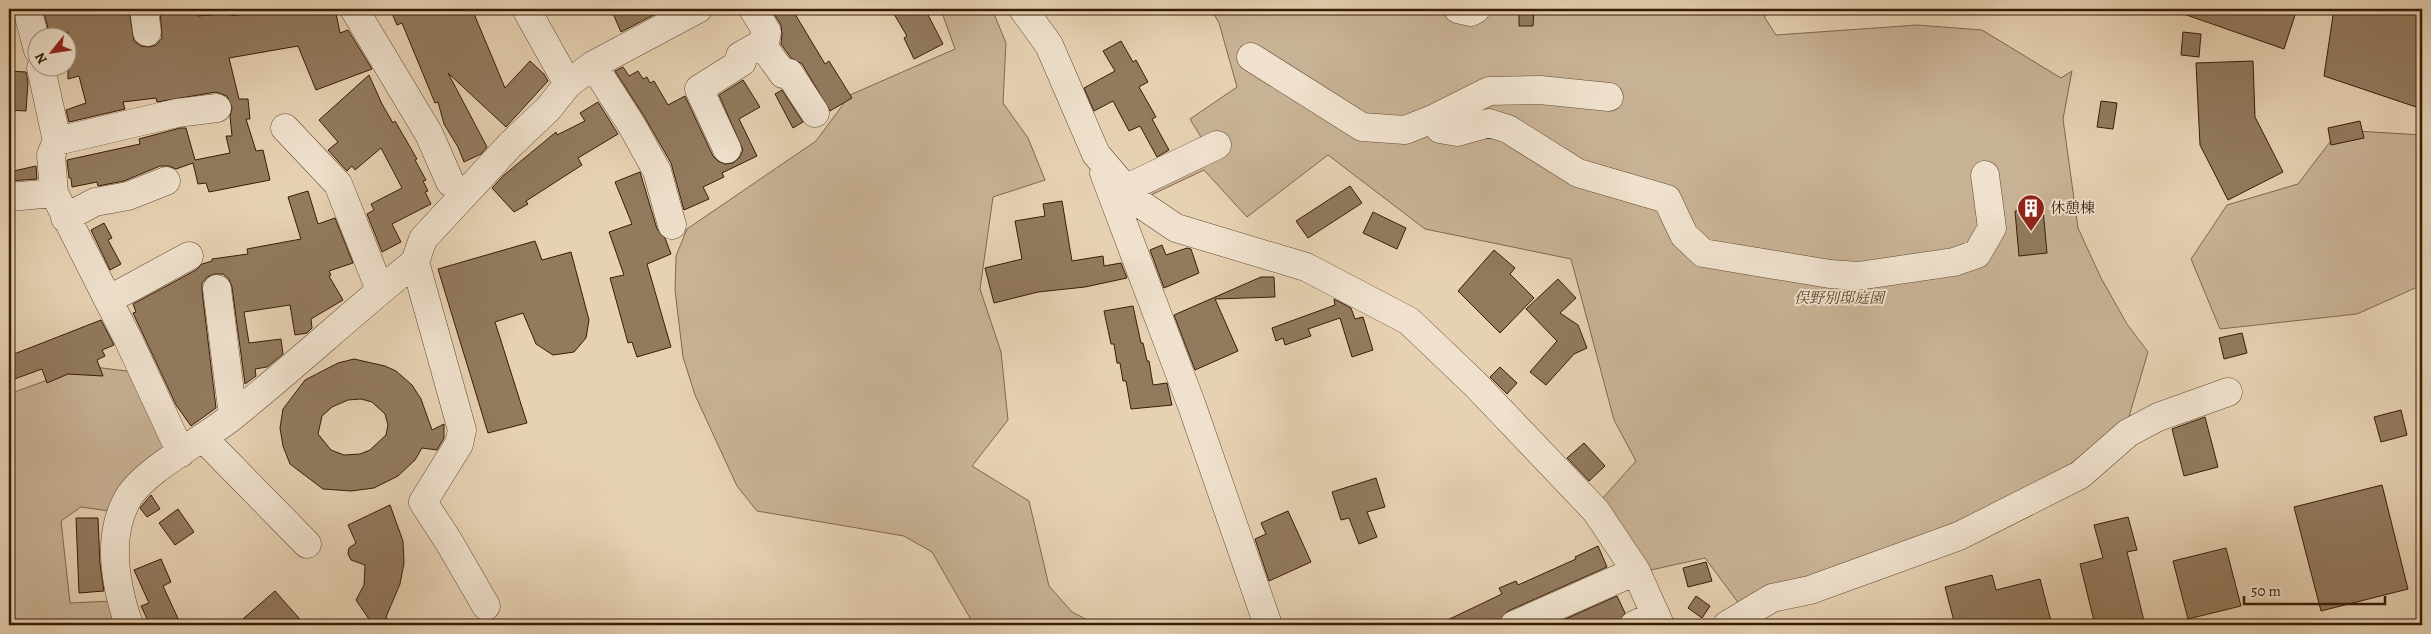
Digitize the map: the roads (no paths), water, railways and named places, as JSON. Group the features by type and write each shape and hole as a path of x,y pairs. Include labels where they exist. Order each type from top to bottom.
{"street":[{"path":"27,9 32,28"},
{"path":"354,9 429,134 450,182"},
{"path":"526,9 568,84"},
{"path":"129,625 115,574 118,524 127,499 138,486 166,463 204,439 233,416 415,262 423,239 458,204 511,144 548,110 568,84 593,65 698,9"},
{"path":"727,149 699,88 742,62 740,56 765,42 767,32 753,9"},
{"path":"1023,9 1049,45 1096,154 1192,406 1268,625"},
{"path":"1458,9 1471,12 1476,9"},
{"path":"761,43 783,74 789,73 815,113"},
{"path":"1251,57 1362,127 1405,130 1433,119 1490,91 1540,90 1609,96"},
{"path":"593,65 631,124 657,171 672,225"},
{"path":"44,78 57,141 51,155 54,193 108,300 181,454"},
{"path":"57,141 176,114 217,108"},
{"path":"1433,119 1440,129 1457,132 1489,123 1508,130 1578,173 1667,199 1684,235 1703,253 1830,274 1858,276 1901,271 1954,262 1977,254 1992,228 1984,175"},
{"path":"285,128 338,184 380,290"},
{"path":"1125,189 1217,145"},
{"path":"1096,154 1136,201 1176,228 1306,267 1409,322 1475,384 1596,511 1636,571 1650,622"},
{"path":"65,218 95,202 128,196 166,181"},
{"path":"9,197 54,193"},
{"path":"108,300 189,256"},
{"path":"415,262 462,430 459,444 422,502 449,542 486,606"},
{"path":"217,289 233,416"},
{"path":"1727,625 1772,598 1810,590 1959,536 2080,475 2128,433 2151,421 2228,392"},
{"path":"204,439 307,544"},
{"path":"1514,625 1636,571"}],"place":[{"name":"休憩棟","path":"2031,232"}],"park label":[{"name":"俣野別邸庭園","path":"1839,298"}]}
